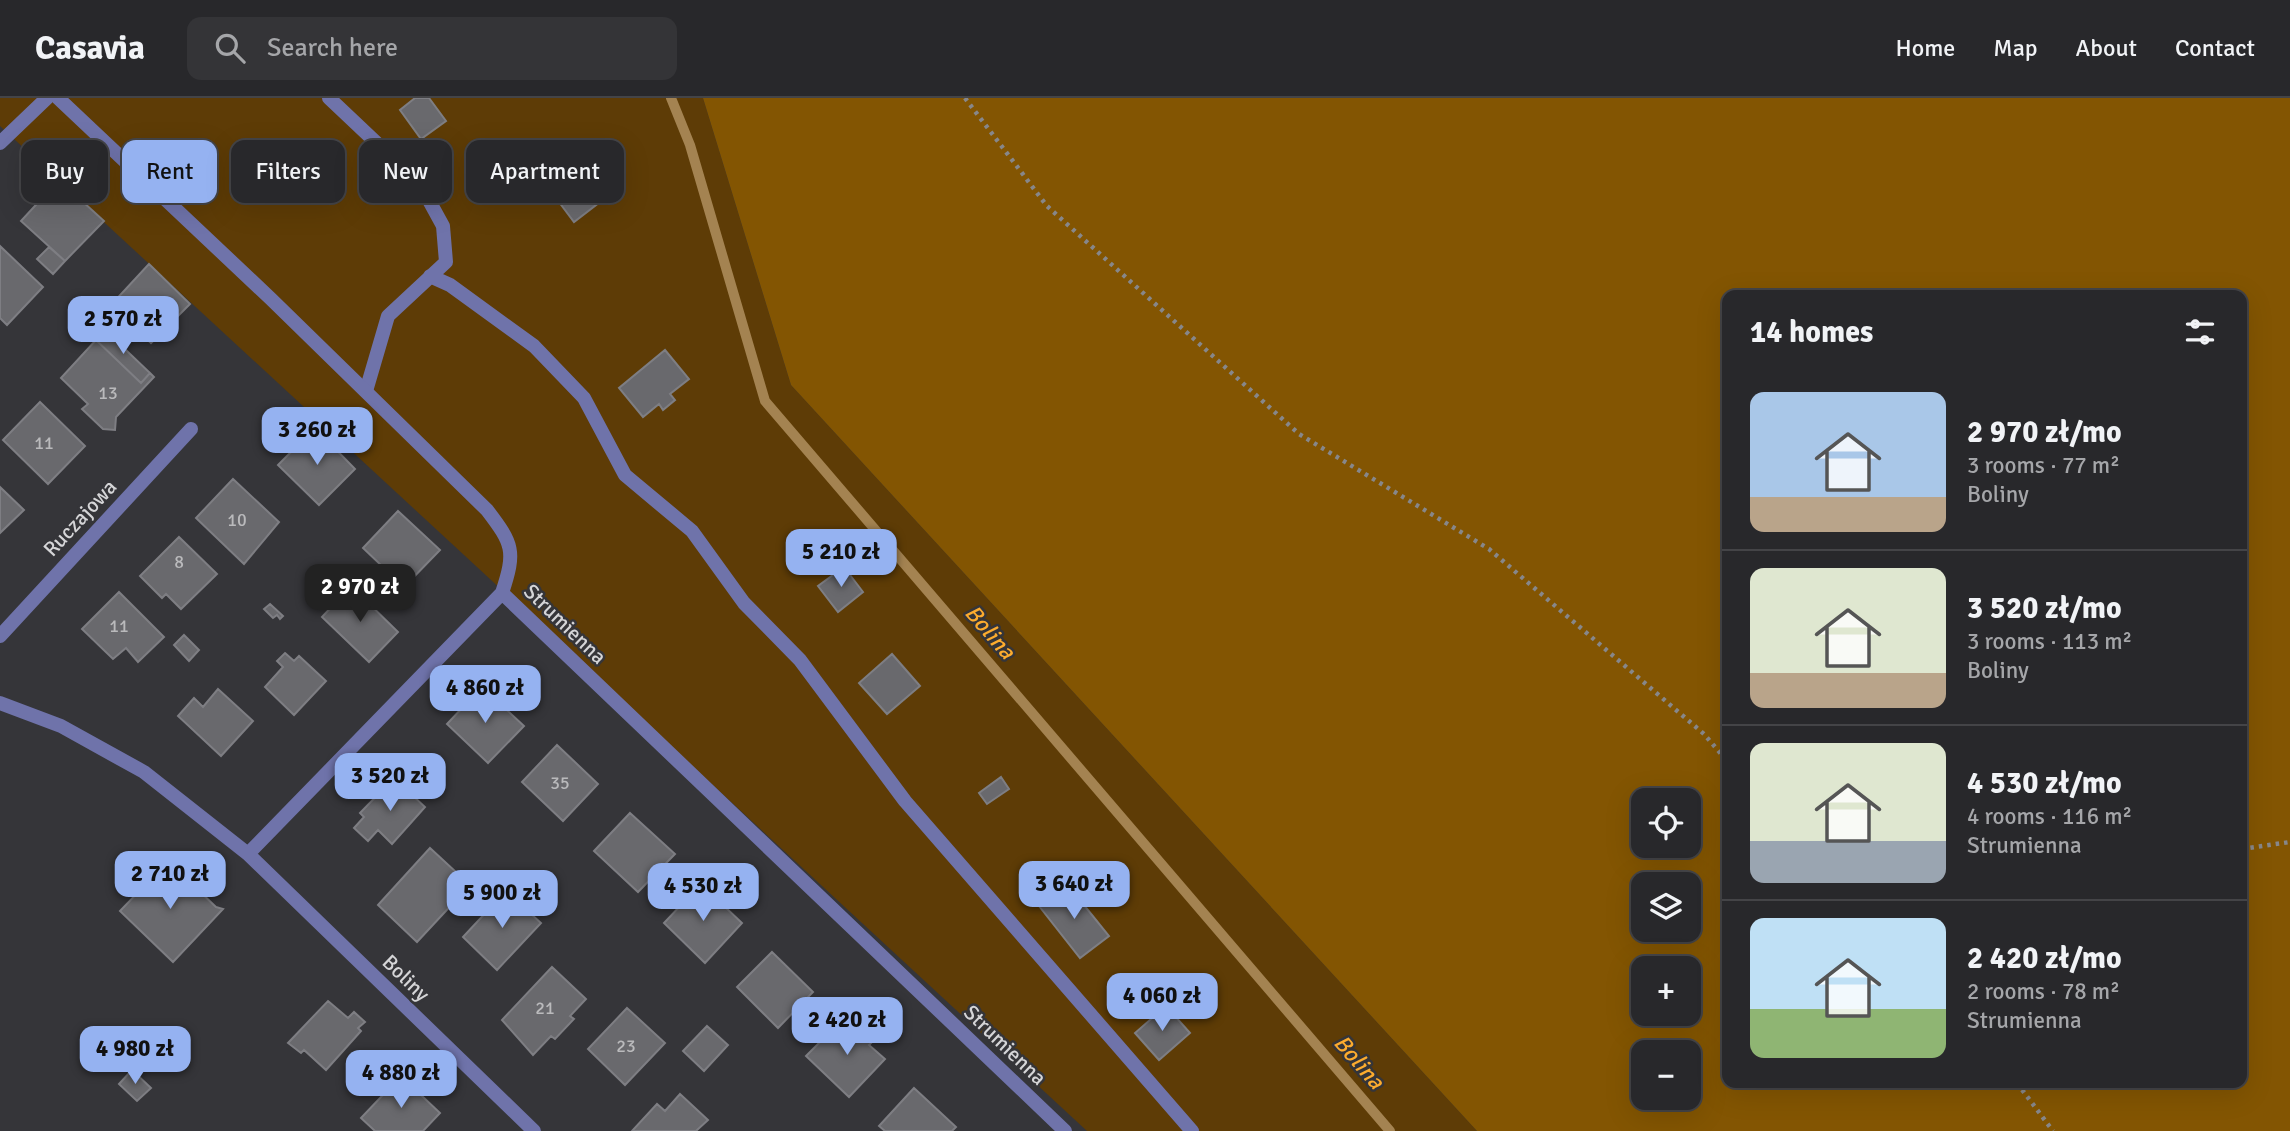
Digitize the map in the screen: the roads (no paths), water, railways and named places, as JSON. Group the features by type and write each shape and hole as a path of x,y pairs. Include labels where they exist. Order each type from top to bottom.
{"street":[{"path":"0,143 47,98"},
{"name":"Strumienna","path":"58,98 487,510 509,540 510,568 502,593 1065,1131"},
{"path":"329,98 420,184 443,226 446,262 388,316 366,391"},
{"path":"430,276 450,285 534,346 584,398 625,475 692,531 744,603 800,660 905,801 1192,1131"},
{"name":"Ruczajowa","path":"0,636 191,429"},
{"path":"248,855 502,593"},
{"name":"Boliny","path":"0,703 61,726 144,772 248,855 534,1131"}],"waterway":[{"name":"Bolina","path":"671,98 690,145 765,401 1390,1131"}]}
